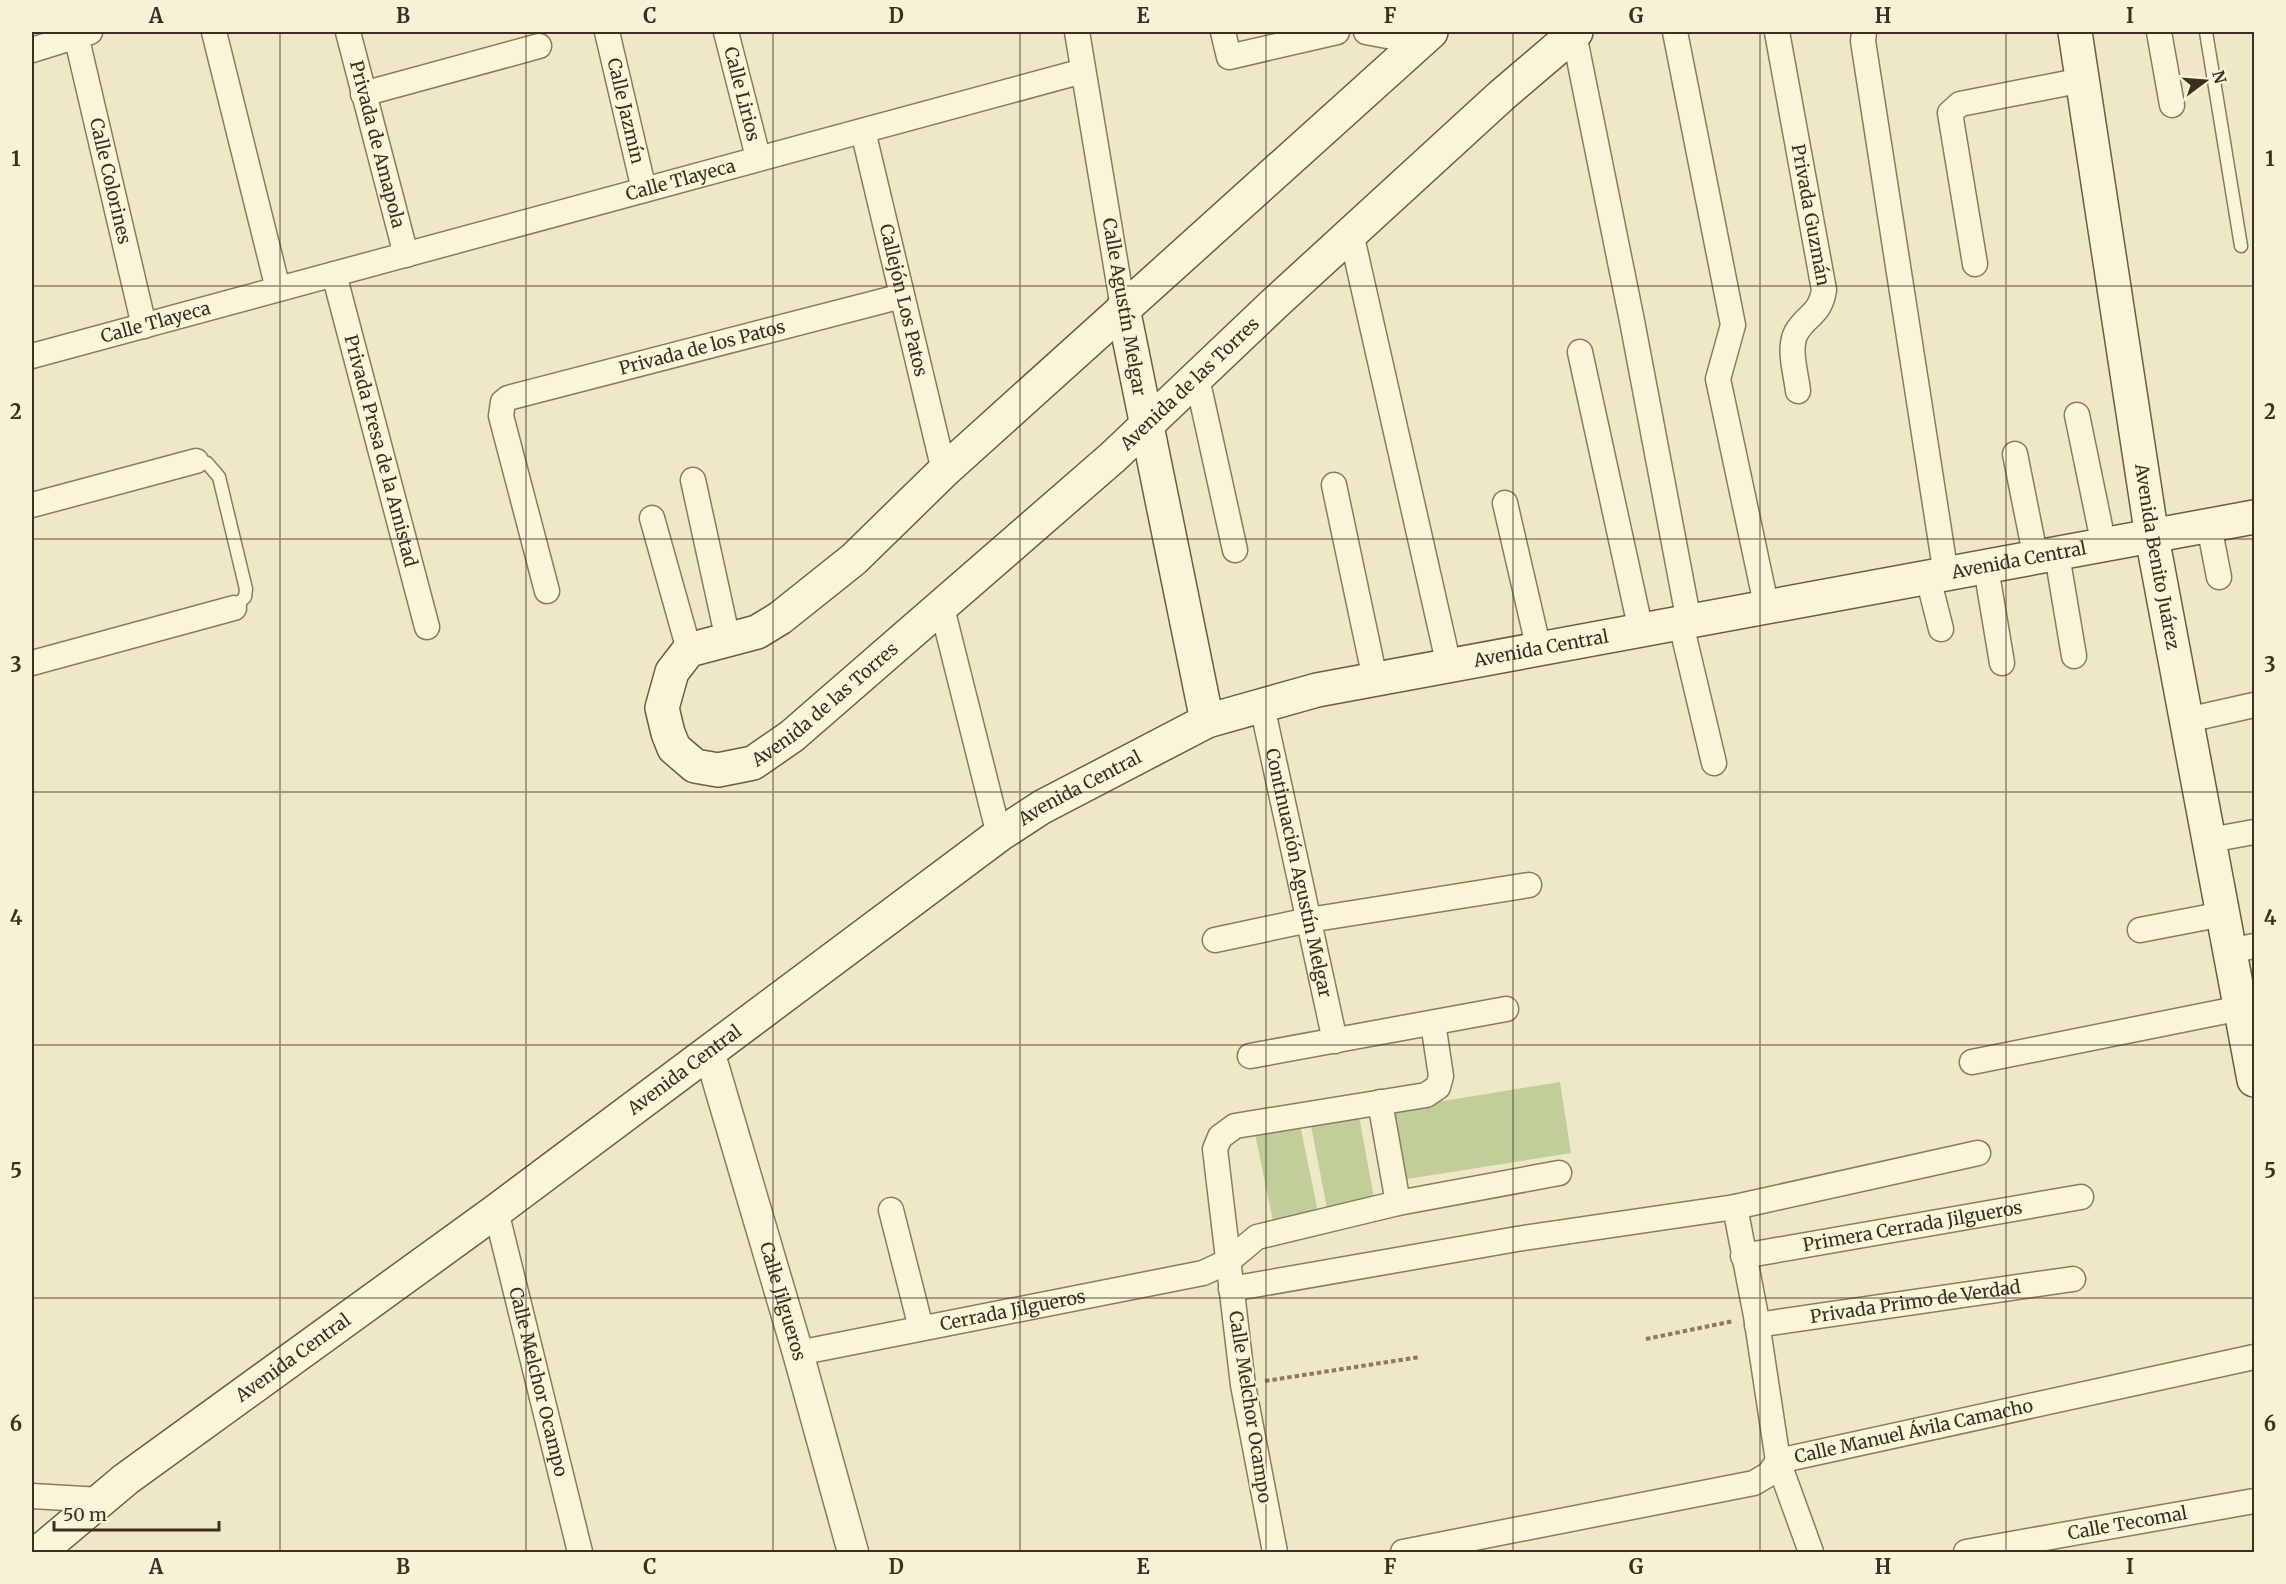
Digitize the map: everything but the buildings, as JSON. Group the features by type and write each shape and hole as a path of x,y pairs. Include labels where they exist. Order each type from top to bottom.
{"main road":[{"name":"Avenida Benito Juárez","path":"2075,32 2152,537 2223,914 2242,948 2241,1008 2254,1080"},
{"name":"Avenida de las Torres","path":"689,650 672,672 662,708 674,748 695,766 718,770 753,763 792,736 942,608 1146,426 1351,233 1575,33"},
{"path":"689,650 757,632 780,618 854,559 944,471 1425,37"},
{"name":"Calle Agustín Melgar","path":"1123,308 1207,721"},
{"name":"Avenida Central","path":"39,1552 126,1479 496,1211 999,835 1042,807 1207,721 1317,690 1767,609 2254,517"}],"street":[{"path":"214,32 278,289"},
{"name":"Privada de Amapola","path":"348,32 406,255"},
{"name":"Calle Jazmín","path":"607,32 644,190"},
{"name":"Calle Lirios","path":"726,32 758,158"},
{"name":"Calle Agustín Melgar","path":"1077,32 1123,308"},
{"path":"1223,32 1229,57 1337,32"},
{"path":"1366,32 1425,37"},
{"path":"1675,32 1733,325 1718,380 1767,609"},
{"name":"Privada Guzmán","path":"1777,32 1824,290 1821,304 1797,333 1792,345 1798,391"},
{"path":"1864,32 1863,41 1937,577 1941,629"},
{"path":"2158,32 2172,105"},
{"path":"32,50 83,33"},
{"name":"Calle Colorines","path":"83,33 144,326"},
{"path":"1575,33 1632,321 1685,623 1714,763"},
{"path":"363,94 539,46"},
{"name":"Calle Tlayeca","path":"32,356 1083,71"},
{"path":"1975,264 1950,112 1960,104 2083,80"},
{"name":"Callejón Los Patos","path":"863,131 944,471"},
{"path":"1351,233 1449,666"},
{"name":"Privada Presa de la Amistad","path":"334,274 427,627"},
{"name":"Privada de los Patos","path":"547,591 501,416 503,402 516,395 902,296"},
{"path":"1580,352 1641,631"},
{"path":"1197,378 1235,550"},
{"path":"2077,415 2104,546"},
{"path":"2015,454 2073,656"},
{"path":"32,505 196,461"},
{"path":"693,480 728,640"},
{"path":"1334,485 1375,680"},
{"path":"1505,502 1539,650"},
{"path":"652,518 689,650"},
{"path":"2210,526 2219,577"},
{"path":"1986,568 2002,663"},
{"path":"32,663 234,608"},
{"path":"942,608 999,835"},
{"path":"2187,720 2254,705"},
{"name":"Continuación Agustín Melgar","path":"1262,706 1335,1041"},
{"path":"2210,840 2254,832"},
{"path":"1215,940 1309,920 1529,885"},
{"path":"2140,930 2223,914"},
{"path":"1972,1062 2241,1008"},
{"path":"1250,1056 1506,1009"},
{"name":"Calle Melchor Ocampo","path":"1275,1552 1243,1384 1215,1149 1220,1137 1235,1126 1426,1095 1438,1087 1441,1076 1433,1023"},
{"name":"Calle Jilgueros","path":"709,1052 798,1353 853,1552"},
{"path":"1380,1102 1398,1203"},
{"path":"1231,1289 1517,1239 1735,1207 1978,1152"},
{"name":"Cerrada Jilgueros","path":"798,1353 1203,1273 1227,1262 1257,1237 1398,1203 1559,1173"},
{"name":"Primera Cerrada Jilgueros","path":"1743,1256 2081,1197"},
{"path":"1735,1207 1778,1461 1811,1552"},
{"path":"891,1210 921,1328"},
{"name":"Calle Melchor Ocampo","path":"496,1211 580,1552"},
{"name":"Privada Primo de Verdad","path":"1756,1321 2073,1279"},
{"name":"Calle Manuel Ávila Camacho","path":"1403,1552 1754,1483 1769,1474 1778,1461 2254,1357"},
{"path":"32,1496 101,1500"},
{"name":"Calle Tecomal","path":"1966,1552 2254,1501"}],"lane":[{"path":"2206,32 2241,246"},
{"path":"196,461 207,463 219,477 246,589 246,597 234,608"}],"path":[{"path":"1646,1339 1756,1321"},
{"path":"1243,1384 1420,1357"}],"green space":[{"path":"1560,1082 1571,1153 1407,1179 1394,1109"},
{"path":"1358,1111 1374,1198 1327,1208 1310,1121"},
{"path":"1299,1120 1318,1212 1273,1221 1254,1129"}]}
